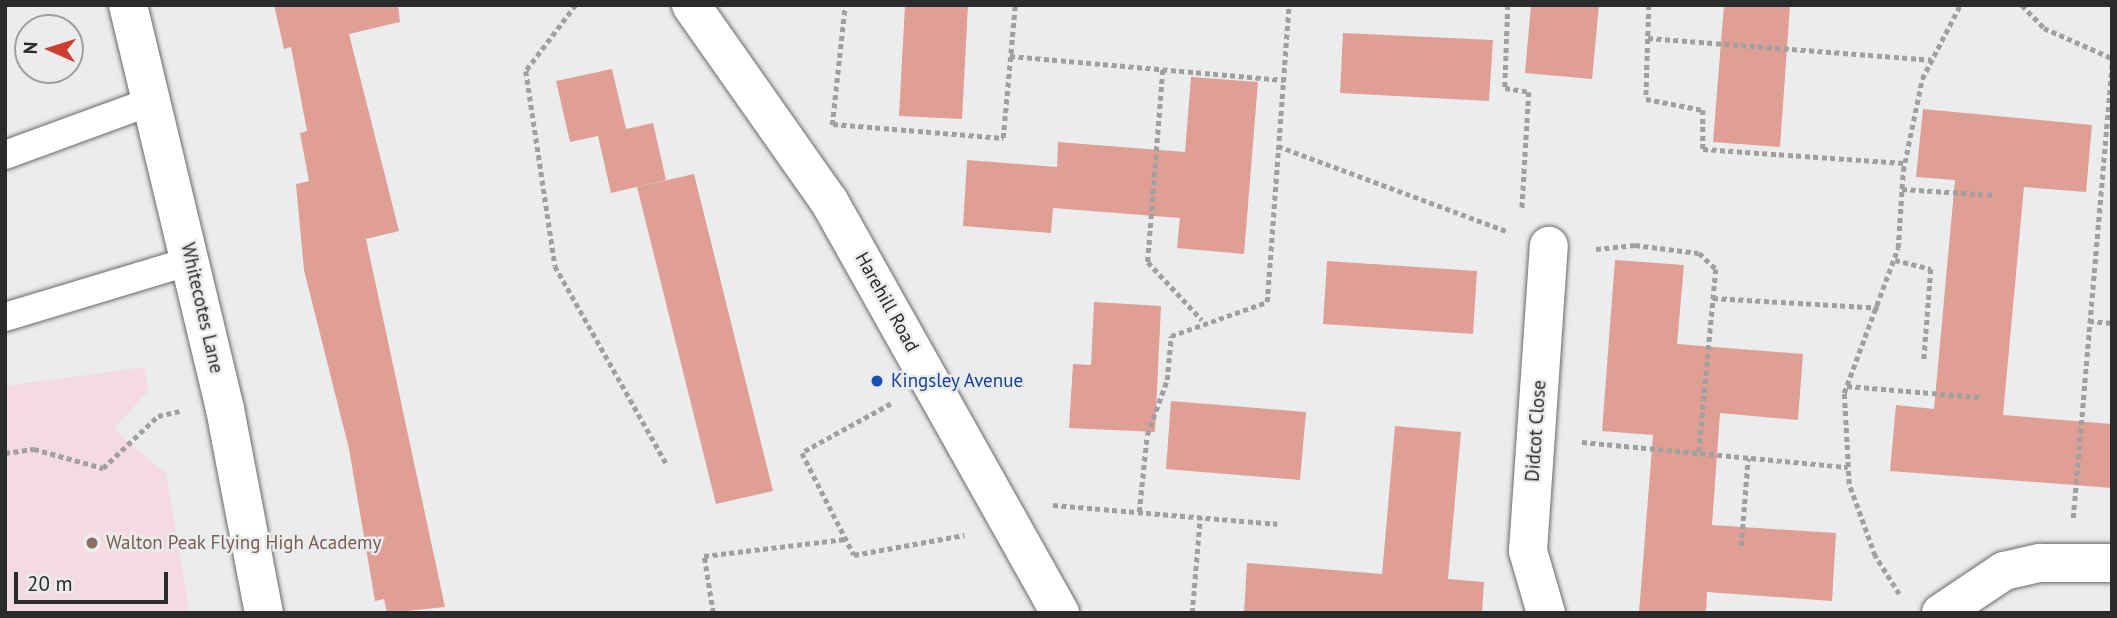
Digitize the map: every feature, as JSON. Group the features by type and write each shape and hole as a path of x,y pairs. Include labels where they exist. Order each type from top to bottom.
{"street":[{"name":"Whitecotes Lane","path":"128,5 155,100 223,401 264,613"},
{"name":"Harehill Road","path":"691,5 801,157 932,382 1060,613"},
{"name":"Didcot Close","path":"1535,241 1536,438 1528,551 1546,613"},
{"path":"1941,613 2004,572 2069,563 2112,563"}],"lane":[{"path":"5,155 155,100"},
{"path":"5,317 191,261"}],"path":[{"path":"576,5 526,71 555,266 666,463"},
{"path":"801,157 833,124 845,5"},
{"path":"833,124 1003,138 1014,5"},
{"path":"1139,512 1147,435 1167,380 1171,336 1202,320 1267,302 1289,5"},
{"path":"1508,5 1505,88 1529,92 1535,241"},
{"path":"1649,5 1646,100 1703,110 1703,149 1905,163"},
{"path":"1904,601 1875,556 1848,467 1847,386 1879,308 1895,260 1905,163 1931,60 1960,5"},
{"path":"2022,5 2044,28 2112,58 2069,563"},
{"path":"1647,38 1931,60"},
{"path":"1010,56 1283,80"},
{"path":"1163,69 1148,262 1202,320"},
{"path":"1278,146 1535,241 1586,253 1602,245 1699,253 1716,269 1699,453"},
{"path":"1902,189 1993,195"},
{"path":"1895,260 1931,270 1924,361"},
{"path":"1713,298 1879,308"},
{"path":"2090,321 2112,323"},
{"path":"932,382 802,453 854,555 1006,514 1139,512 1278,524"},
{"path":"1847,386 1979,397"},
{"path":"5,453 34,449 103,468 158,416 223,401"},
{"path":"1536,438 1848,467"},
{"path":"1741,546 1748,458"},
{"path":"1192,613 1200,517"},
{"path":"713,613 704,556 846,538"}],"shaded area":[{"name":"Walton Peak Flying High Academy","path":"145,367 148,391 114,429 166,474 190,613 5,613 5,386"}],"building":[{"path":"274,5 398,5 400,22 349,34 399,231 366,239 445,607 387,613 384,599 375,601 349,449 304,270 296,184 309,181 300,133 307,131 291,47 284,49"},
{"path":"905,5 968,5 962,119 899,116"},
{"path":"1531,5 1599,5 1592,79 1525,73"},
{"path":"1724,5 1790,5 1780,147 1713,142"},
{"path":"1343,33 1493,40 1489,101 1340,93"},
{"path":"612,69 626,129 653,123 666,180 611,193 598,136 570,142 556,81"},
{"path":"1191,77 1258,82 1244,254 1177,248 1180,218 1053,208 1051,233 963,226 967,160 1057,167 1058,142 1185,152"},
{"path":"1923,109 2092,125 2086,192 2024,187 2003,415 2112,424 2112,488 1890,471 1896,405 1934,409 1955,180 1916,177"},
{"path":"694,174 773,491 716,504 637,187"},
{"path":"1615,260 1684,265 1677,344 1803,354 1798,420 1720,413 1712,525 1836,533 1832,601 1707,592 1706,613 1639,613 1653,435 1602,431"},
{"path":"1327,261 1477,271 1473,334 1323,324"},
{"path":"1094,302 1161,306 1155,432 1069,428 1073,364 1091,365"},
{"path":"1171,401 1306,412 1300,480 1166,469"},
{"path":"1395,426 1461,432 1448,579 1484,582 1482,613 1244,613 1247,563 1382,574"}],"place":[{"name":"Kingsley Avenue","path":"877,381"},
{"name":"Walton Peak Flying High Academy","path":"92,543"}]}
